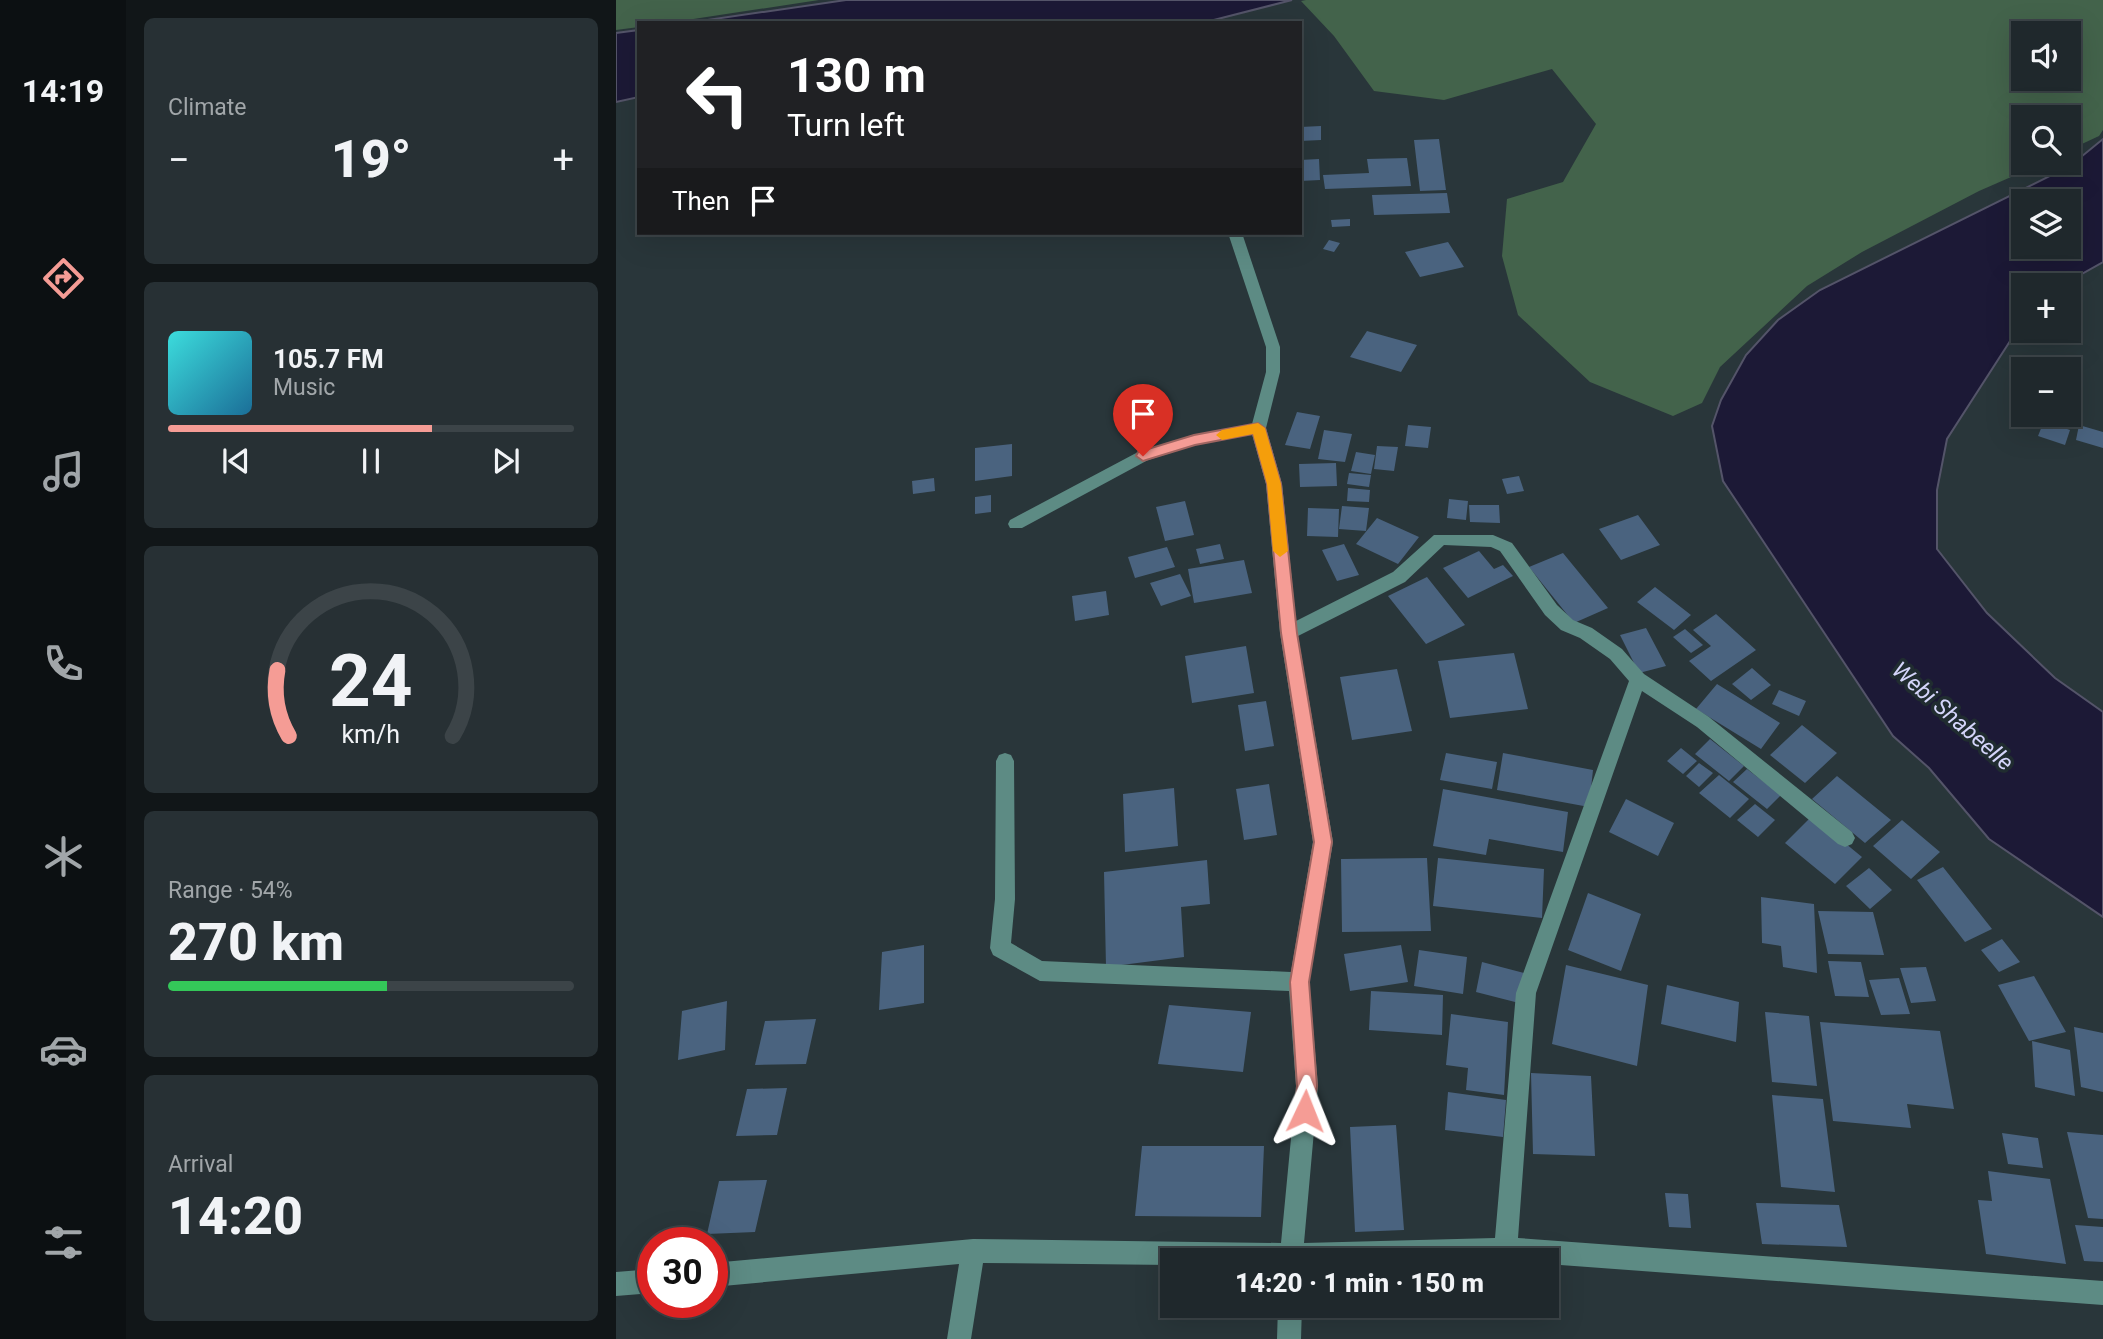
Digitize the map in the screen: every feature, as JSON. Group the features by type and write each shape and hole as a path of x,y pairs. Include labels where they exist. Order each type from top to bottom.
{"street":[{"path":"1236,235 1273,347 1273,372 1258,428 1274,484 1289,633 1323,842 1299,982 1307,1086 1292,1248"},
{"path":"1016,524 1143,456 1194,440 1258,428"},
{"path":"1289,633 1399,577 1440,539 1493,541 1506,547 1551,610 1567,625 1586,632 1616,654 1638,679 1703,722 1844,838"},
{"path":"1506,1248 1526,993 1638,679"},
{"path":"1005,761 1005,899 1000,948 1040,971 1299,982"},
{"path":"958,1339 973,1251"},
{"path":"728,1274 973,1251 1160,1255"},
{"path":"1559,1253 2103,1293"},
{"path":"616,1284 637,1282"},
{"path":"1289,1339 1290,1318"}],"green space":[{"path":"616,0 819,0 680,21 637,21 637,27 616,30"},
{"path":"2103,0 2103,130 2099,136 2081,144 2081,105 2011,105 2011,175 2016,175 1862,252 1807,286 1720,367 1702,403 1673,416 1590,382 1518,315 1502,256 1507,199 1563,182 1596,124 1552,69 1444,100 1374,91 1334,36 1301,1"}],"water":[{"path":"846,0 1292,0 1210,21 701,21"},
{"path":"637,30 637,97 616,102 616,33"},
{"name":"Webi Shabeelle","path":"2103,139 2103,262 2081,274 2011,273 2011,340 1947,439 1937,490 1937,549 1987,613 2055,678 2103,712 2103,917 1989,839 1929,768 1893,736 1723,481 1712,426 1721,400 1746,355 1778,320 1820,290 2011,195 2011,259 2081,259 2081,189 2024,189 2052,175 2081,175 2081,157"}],"building":[{"path":"1321,126 1321,140 1302,141 1302,127"},
{"path":"1439,139 1446,190 1420,191 1414,140"},
{"path":"1407,158 1411,186 1325,189 1323,175 1369,173 1367,159"},
{"path":"1319,159 1320,180 1302,181 1302,160"},
{"path":"1447,193 1450,213 1374,215 1372,195"},
{"path":"1350,219 1350,226 1332,227 1331,220"},
{"path":"1329,240 1340,243 1334,252 1323,249"},
{"path":"1448,242 1464,267 1420,277 1405,252"},
{"path":"1367,331 1417,345 1401,372 1350,357"},
{"path":"1297,412 1320,416 1310,449 1285,445"},
{"path":"1408,425 1431,427 1428,448 1405,446"},
{"path":"2081,426 2103,432 2103,448 2076,440"},
{"path":"2042,427 2070,430 2065,445 2038,436"},
{"path":"1324,430 1352,434 1345,462 1318,459"},
{"path":"1012,444 1012,476 975,481 975,448"},
{"path":"1377,446 1398,447 1394,471 1374,469"},
{"path":"1356,452 1375,455 1371,474 1351,471"},
{"path":"1336,463 1337,486 1300,487 1299,464"},
{"path":"1349,473 1371,475 1369,487 1347,484"},
{"path":"1519,476 1524,491 1507,494 1502,479"},
{"path":"934,478 935,491 913,494 912,481"},
{"path":"1348,488 1370,490 1369,502 1347,501"},
{"path":"991,495 991,512 975,514 975,497"},
{"path":"1449,499 1468,501 1466,520 1447,518"},
{"path":"1185,501 1194,535 1165,541 1156,507"},
{"path":"1469,505 1499,505 1500,523 1470,522"},
{"path":"1342,506 1369,508 1366,531 1339,529"},
{"path":"1308,508 1339,509 1338,537 1307,536"},
{"path":"1638,515 1660,545 1621,560 1599,529"},
{"path":"1377,518 1419,537 1398,564 1356,544"},
{"path":"1220,544 1224,559 1200,564 1196,549"},
{"path":"1344,544 1359,575 1337,581 1322,550"},
{"path":"1167,547 1175,567 1135,578 1128,557"},
{"path":"1479,551 1494,569 1503,565 1513,576 1468,598 1443,568"},
{"path":"1563,553 1608,608 1574,623 1529,567"},
{"path":"1244,560 1252,593 1194,603 1188,569"},
{"path":"1180,574 1191,596 1161,606 1150,583"},
{"path":"1427,577 1465,625 1426,644 1388,596"},
{"path":"1655,587 1691,615 1674,630 1637,602"},
{"path":"1106,591 1109,615 1075,621 1072,596"},
{"path":"1716,614 1756,650 1711,681 1689,661 1711,646 1693,630"},
{"path":"1646,628 1666,666 1639,673 1620,635"},
{"path":"1685,629 1703,645 1691,653 1673,637"},
{"path":"1246,646 1254,693 1192,703 1185,656"},
{"path":"1514,653 1528,709 1450,718 1438,661"},
{"path":"1752,668 1771,685 1751,700 1732,684"},
{"path":"1397,669 1412,731 1352,740 1340,677"},
{"path":"1717,684 1780,723 1761,749 1696,709"},
{"path":"1779,690 1806,701 1799,716 1772,704"},
{"path":"1266,701 1274,746 1245,751 1238,705"},
{"path":"1802,725 1837,753 1805,783 1770,755"},
{"path":"1710,739 1744,766 1729,781 1695,754"},
{"path":"1681,748 1697,761 1683,774 1667,761"},
{"path":"1446,753 1497,762 1492,789 1440,780"},
{"path":"1503,753 1593,770 1589,807 1497,790"},
{"path":"1699,763 1713,773 1699,787 1686,776"},
{"path":"1747,769 1781,795 1767,809 1733,782"},
{"path":"1719,775 1749,799 1730,818 1699,793"},
{"path":"1837,776 1891,820 1865,843 1812,799"},
{"path":"1269,784 1277,835 1244,840 1236,789"},
{"path":"1174,788 1178,846 1125,852 1123,794"},
{"path":"1443,789 1568,812 1563,852 1489,839 1486,855 1433,846"},
{"path":"1626,799 1674,823 1658,856 1609,832"},
{"path":"1755,804 1775,820 1758,837 1737,820"},
{"path":"1812,816 1862,857 1835,884 1785,843"},
{"path":"1902,820 1940,852 1911,879 1873,846"},
{"path":"1427,858 1431,931 1342,932 1341,859"},
{"path":"1438,858 1544,869 1542,918 1433,906"},
{"path":"1207,860 1210,904 1181,907 1184,957 1106,967 1104,872"},
{"path":"1943,867 1992,929 1965,942 1917,880"},
{"path":"1869,868 1892,890 1870,909 1846,886"},
{"path":"1588,893 1641,914 1621,971 1568,950"},
{"path":"1761,897 1814,904 1817,973 1783,967 1781,946 1762,943"},
{"path":"1818,911 1873,912 1884,955 1828,954"},
{"path":"2002,939 2020,962 1999,972 1981,950"},
{"path":"924,945 924,1003 879,1010 882,952"},
{"path":"1401,945 1408,982 1350,991 1344,954"},
{"path":"1419,950 1467,957 1463,994 1414,986"},
{"path":"1828,961 1861,962 1869,997 1835,996"},
{"path":"1482,962 1524,973 1519,1003 1476,992"},
{"path":"1566,965 1648,985 1637,1066 1552,1044"},
{"path":"1926,967 1936,1001 1911,1003 1900,968"},
{"path":"2034,976 2066,1032 2029,1041 1998,985"},
{"path":"1899,978 1910,1014 1881,1015 1869,980"},
{"path":"1667,985 1739,1002 1736,1042 1661,1024"},
{"path":"1371,991 1443,995 1442,1035 1369,1030"},
{"path":"727,1001 725,1050 678,1060 682,1011"},
{"path":"1169,1005 1251,1012 1243,1072 1158,1064"},
{"path":"1765,1012 1809,1016 1817,1086 1772,1082"},
{"path":"1451,1014 1508,1022 1504,1095 1466,1090 1468,1068 1446,1065"},
{"path":"816,1019 806,1064 755,1065 765,1021"},
{"path":"1820,1022 1940,1031 1954,1109 1907,1104 1911,1128 1833,1121"},
{"path":"2074,1027 2103,1033 2103,1092 2081,1087"},
{"path":"2032,1041 2070,1050 2075,1096 2035,1087"},
{"path":"1531,1073 1591,1076 1595,1156 1533,1154"},
{"path":"787,1088 777,1135 736,1136 747,1089"},
{"path":"1448,1092 1506,1100 1503,1137 1445,1130"},
{"path":"1772,1095 1823,1099 1835,1192 1781,1187"},
{"path":"1396,1125 1404,1230 1355,1232 1350,1127"},
{"path":"2067,1132 2103,1135 2103,1219 2088,1218"},
{"path":"2002,1133 2038,1138 2043,1168 2008,1164"},
{"path":"1142,1146 1264,1146 1261,1217 1135,1216"},
{"path":"1988,1171 2050,1179 2066,1264 1986,1254 1978,1200 1992,1201"},
{"path":"767,1180 755,1232 728,1233 728,1227 709,1227 719,1181"},
{"path":"1665,1193 1688,1194 1691,1228 1669,1227"},
{"path":"1756,1203 1839,1205 1847,1247 1762,1244"},
{"path":"2075,1225 2103,1227 2103,1262 2084,1261"}],"slow traffic":[{"path":"1222,435 1258,428 1274,484 1280,551"}],"route":[{"path":"1143,456 1194,440 1258,428 1274,484 1289,633 1323,842 1299,982 1307,1086 1305,1111"}]}
